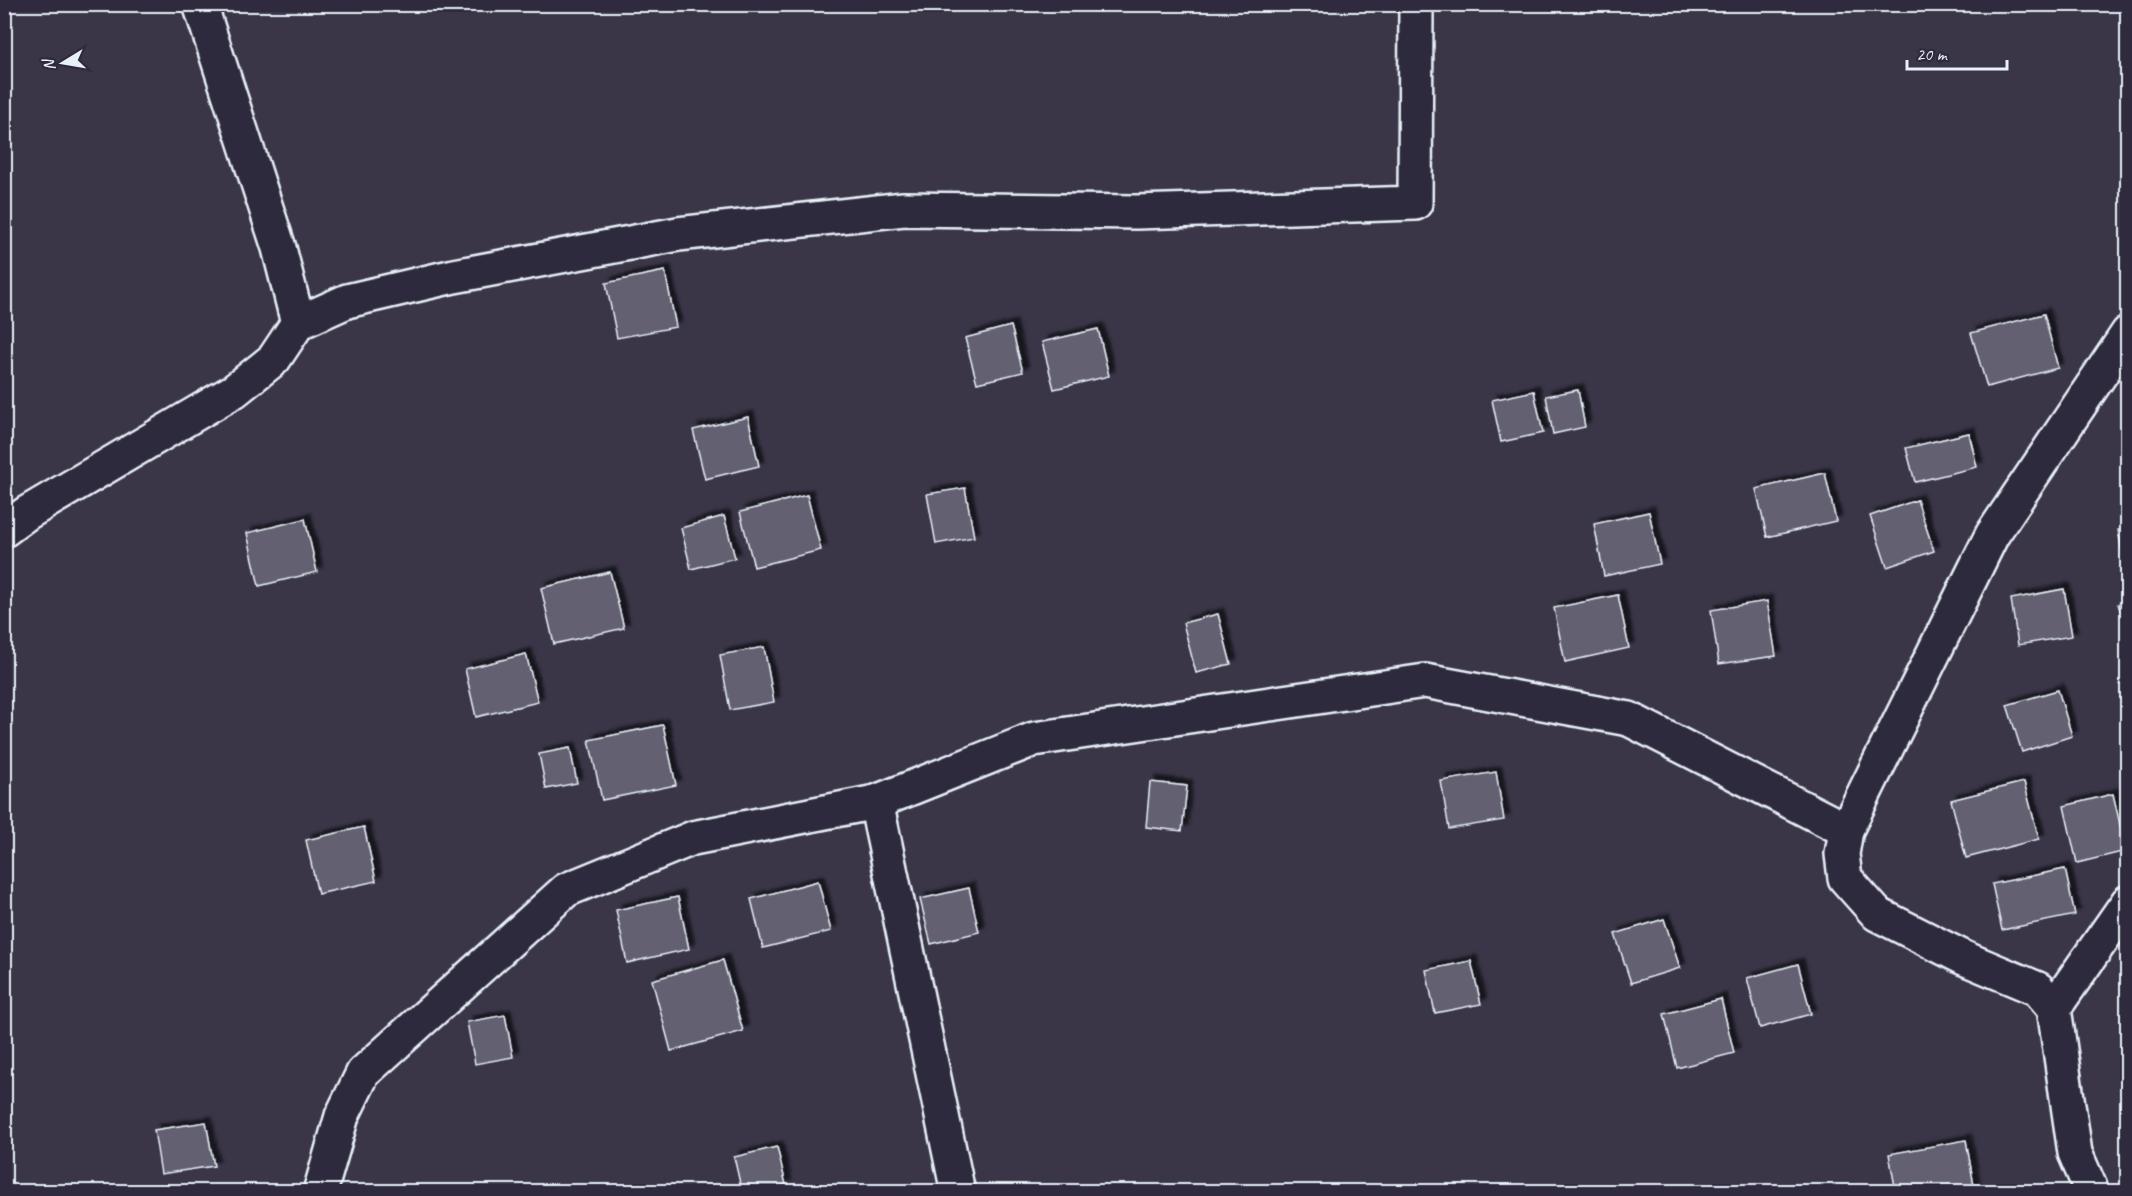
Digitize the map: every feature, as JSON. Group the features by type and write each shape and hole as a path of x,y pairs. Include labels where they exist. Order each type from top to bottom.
{"street":[{"path":"200,4 279,248 298,323"},
{"path":"4,530 27,513 234,392 274,359 298,323 347,301 454,276 678,234 892,210 1136,212 1415,203 1416,4"},
{"path":"2092,1191 2075,1153 2054,1008 2038,989 1964,958 1877,914 1845,878 1842,854 1846,830 1992,536 2127,333"},
{"path":"320,1191 342,1116 363,1073 566,890 693,838 876,802 1034,739 1425,681 1629,719 1846,830"},
{"path":"876,802 958,1191"},
{"path":"2054,1008 2127,902"}],"building":[{"path":"665,271 676,327 617,338 606,283"},
{"path":"2044,314 2058,368 1987,387 1971,333"},
{"path":"1011,326 1023,372 977,383 965,338"},
{"path":"1098,329 1109,376 1054,389 1042,342"},
{"path":"1578,390 1585,427 1553,434 1546,396"},
{"path":"1534,391 1543,433 1501,442 1492,400"},
{"path":"748,417 759,466 705,479 693,430"},
{"path":"1969,433 1977,467 1915,482 1906,448"},
{"path":"1825,473 1836,521 1767,537 1756,489"},
{"path":"965,488 974,537 936,544 927,494"},
{"path":"807,495 821,550 754,567 740,512"},
{"path":"1917,500 1934,551 1887,567 1870,516"},
{"path":"1649,512 1660,564 1604,576 1594,524"},
{"path":"724,516 735,558 691,569 681,528"},
{"path":"305,519 317,572 259,586 247,533"},
{"path":"2128,528 2128,562 2124,563 2118,530"},
{"path":"610,572 624,628 554,644 541,588"},
{"path":"2064,589 2072,636 2018,645 2011,599"},
{"path":"1618,595 1629,648 1565,662 1554,608"},
{"path":"1767,601 1776,656 1719,664 1711,610"},
{"path":"2128,601 2128,632 2118,604"},
{"path":"1218,614 1231,664 1196,673 1183,623"},
{"path":"764,647 774,702 730,710 720,655"},
{"path":"526,654 538,702 476,717 465,669"},
{"path":"2058,690 2072,736 2022,752 2007,705"},
{"path":"663,725 676,785 602,800 589,740"},
{"path":"570,748 577,783 546,789 539,754"},
{"path":"1496,772 1504,820 1449,829 1441,781"},
{"path":"1150,782 1187,786 1182,831 1146,827"},
{"path":"2024,782 2039,839 1966,858 1951,800"},
{"path":"2113,794 2126,851 2077,863 2064,806"},
{"path":"364,827 376,881 318,894 306,840"},
{"path":"2065,869 2075,915 2002,930 1992,884"},
{"path":"818,881 831,931 763,948 751,899"},
{"path":"969,888 979,932 931,944 920,899"},
{"path":"678,897 689,949 627,963 616,910"},
{"path":"1664,919 1680,968 1631,983 1615,934"},
{"path":"723,960 743,1031 671,1051 652,980"},
{"path":"1471,961 1481,1004 1435,1013 1426,970"},
{"path":"1798,964 1811,1014 1760,1028 1747,978"},
{"path":"1721,999 1734,1053 1677,1068 1664,1014"},
{"path":"505,1015 513,1057 475,1064 467,1022"},
{"path":"206,1122 214,1166 161,1174 154,1130"},
{"path":"1966,1140 1975,1192 1896,1192 1889,1154"},
{"path":"777,1147 786,1185 759,1192 742,1192 734,1157"}]}
